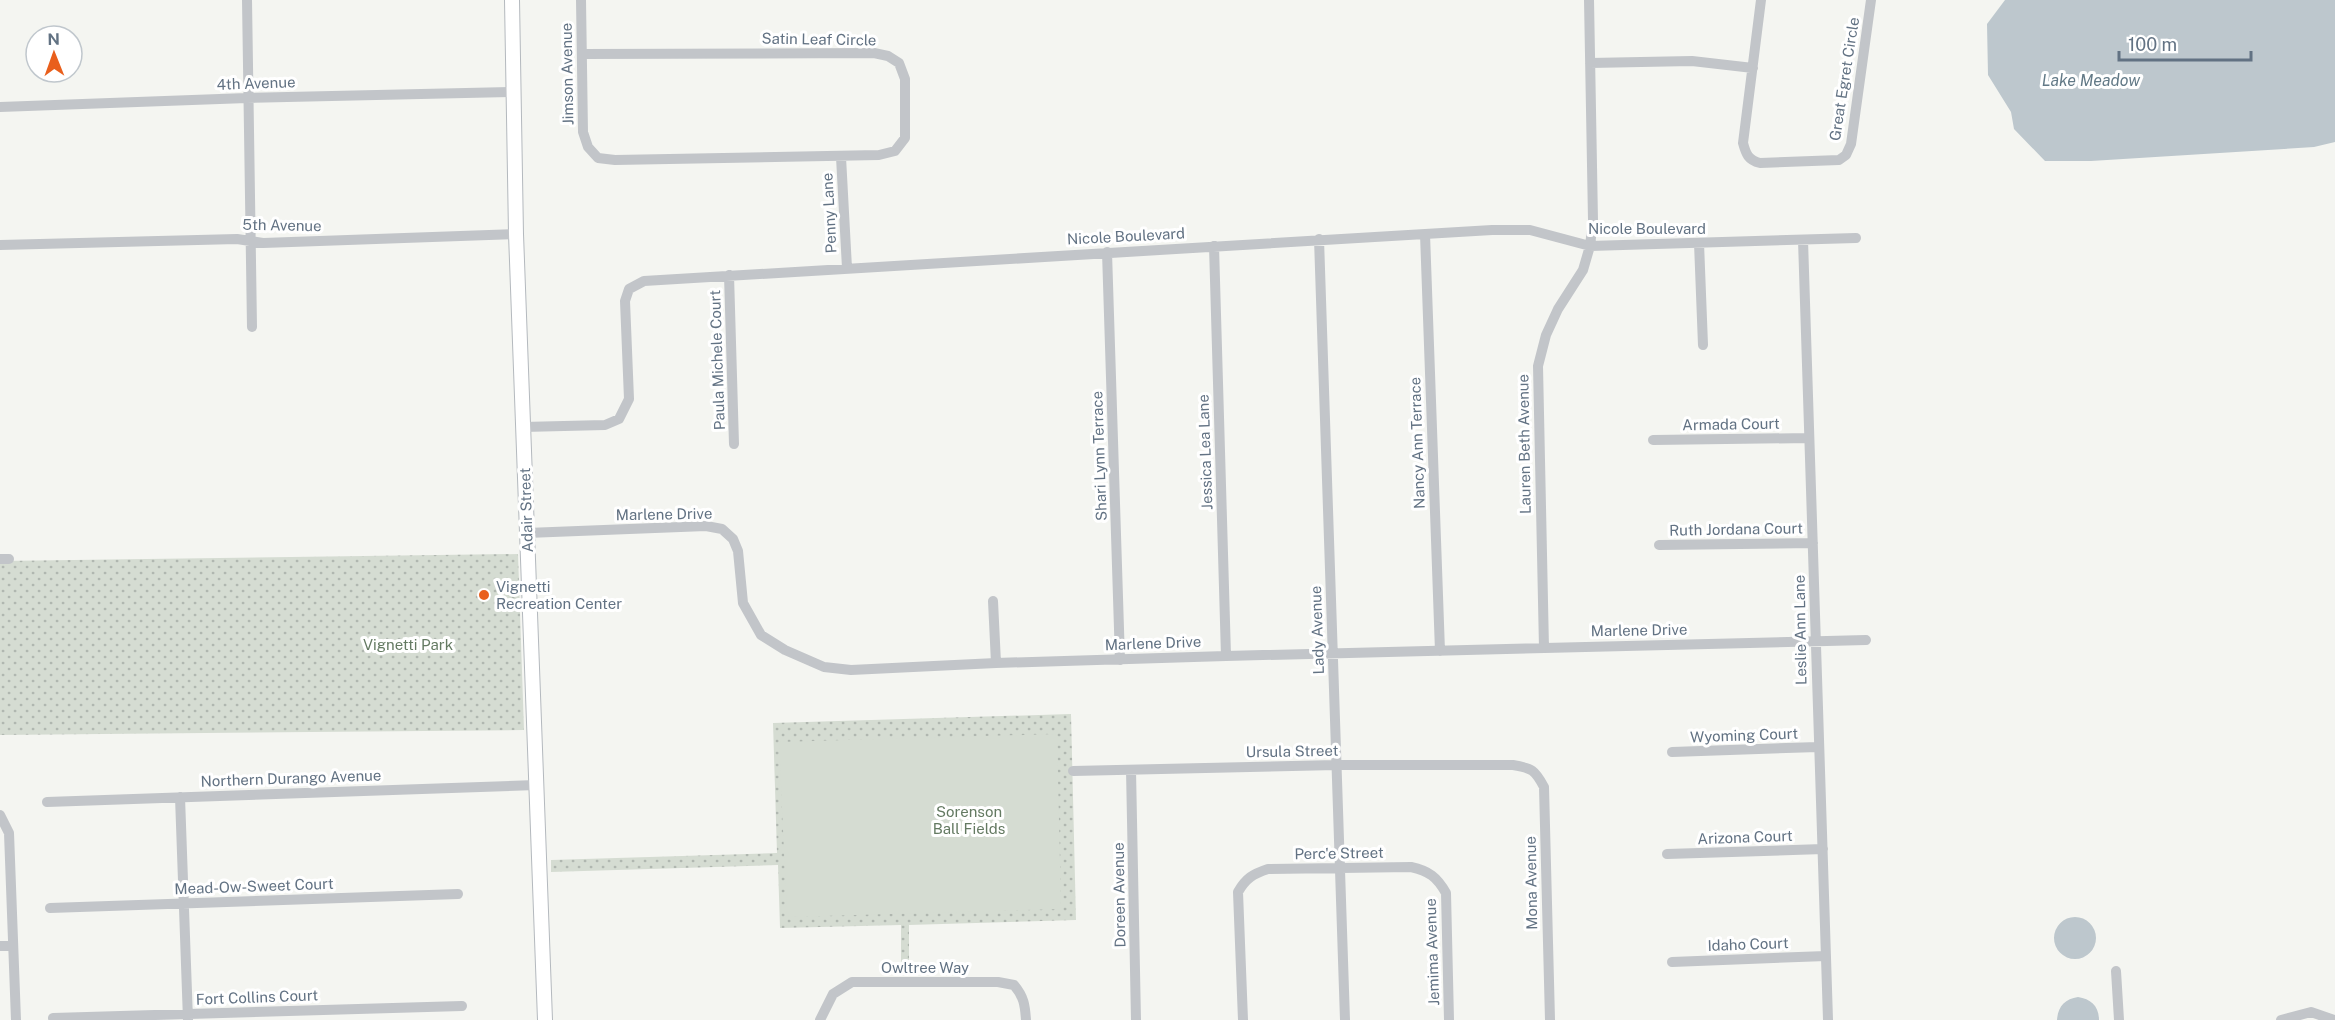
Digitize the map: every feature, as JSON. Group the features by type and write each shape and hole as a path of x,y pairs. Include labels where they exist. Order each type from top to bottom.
{"street":[{"path":"247,0 252,327"},
{"name":"Adair Street","path":"512,0 516,234 545,1020"},
{"name":"Jimson Avenue","path":"581,0 583,132 588,147"},
{"name":"Lauren Beth Avenue","path":"1544,648 1538,366 1546,335 1558,309 1582,270 1590,246 1593,219 1589,0"},
{"name":"Great Egret Circle","path":"1761,0 1743,142 1746,154 1752,161 1760,163 1839,160 1845,155 1851,144 1871,0"},
{"name":"Satin Leaf Circle","path":"583,54 874,53 888,56 899,63 905,79 905,138 896,151 879,155 615,160 598,158 588,147"},
{"path":"1590,63 1692,61 1753,68"},
{"name":"4th Avenue","path":"0,107 513,92"},
{"name":"Penny Lane","path":"841,157 847,268"},
{"name":"Nicole Boulevard","path":"523,426 605,425 619,419 629,399 625,301 629,289 644,281 1319,239 1530,230 1590,246 1856,238"},
{"name":"5th Avenue","path":"0,245 237,239 250,242 516,234"},
{"name":"Nancy Ann Terrace","path":"1425,234 1440,651"},
{"name":"Lady Avenue","path":"1319,239 1345,1020"},
{"name":"Leslie Ann Lane","path":"1803,240 1828,1020"},
{"path":"1699,243 1703,345"},
{"name":"Jessica Lea Lane","path":"1214,246 1226,656"},
{"name":"Shari Lynn Terrace","path":"1107,252 1120,660"},
{"name":"Paula Michele Court","path":"729,275 734,444"},
{"name":"Armada Court","path":"1653,440 1809,438"},
{"name":"Marlene Drive","path":"527,533 706,526 722,528 733,539 738,551 743,603 761,635 785,650 824,667 851,670 1226,656 1866,640"},
{"name":"Ruth Jordana Court","path":"1659,545 1813,543"},
{"path":"993,601 996,663"},
{"name":"Wyoming Court","path":"1672,752 1818,747"},
{"name":"Ursula Street","path":"1073,771 1336,765 1513,765"},
{"name":"Mona Avenue","path":"1513,765 1527,767 1536,772 1544,788 1550,1020"},
{"name":"Doreen Avenue","path":"1131,770 1136,1020"},
{"name":"Northern Durango Avenue","path":"47,802 536,785"},
{"path":"180,797 188,1017"},
{"path":"1,816 9,832 16,1020"},
{"name":"Arizona Court","path":"1667,854 1823,849"},
{"name":"Perc'e Street","path":"1243,1020 1238,892 1245,881 1253,874 1268,869 1411,867"},
{"name":"Jemima Avenue","path":"1411,867 1424,870 1437,878 1446,893 1449,1020"},
{"name":"Mead-Ow-Sweet Court","path":"50,908 458,894"},
{"path":"0,946 13,946"},
{"name":"Idaho Court","path":"1672,962 1826,956"},
{"path":"2116,971 2119,1020"},
{"name":"Owltree Way","path":"820,1020 833,994 852,982 998,982 1014,985 1022,995 1026,1020"},
{"name":"Fort Collins Court","path":"53,1018 188,1017 462,1006"},
{"path":"2281,1020 2311,1012 2334,1020"}],"green space":[{"name":"Vignetti Park","path":"518,554 524,730 0,735 0,561"},
{"name":"Sorenson Ball Fields","path":"1071,714 1076,920 909,925 909,969 901,969 901,925 780,928 778,865 551,872 551,860 777,853 773,723"},
{"name":"Sorenson Ball Fields","path":"1057,734 1061,909 787,917 779,742"}],"water":[{"name":"Lake Meadow","path":"2005,0 2335,0 2335,142 2314,147 2091,161 2045,161 2014,129 2011,112 1988,75 1987,24"},
{"path":"2075,917 2090,923 2096,938 2090,953 2075,959 2060,953 2054,938 2060,923"},
{"path":"2078,997 2087,999 2093,1004 2098,1011 2099,1020 2057,1020 2063,1004 2069,999"}],"place":[{"name":"Vignetti Recreation Center","path":"484,595"}]}
